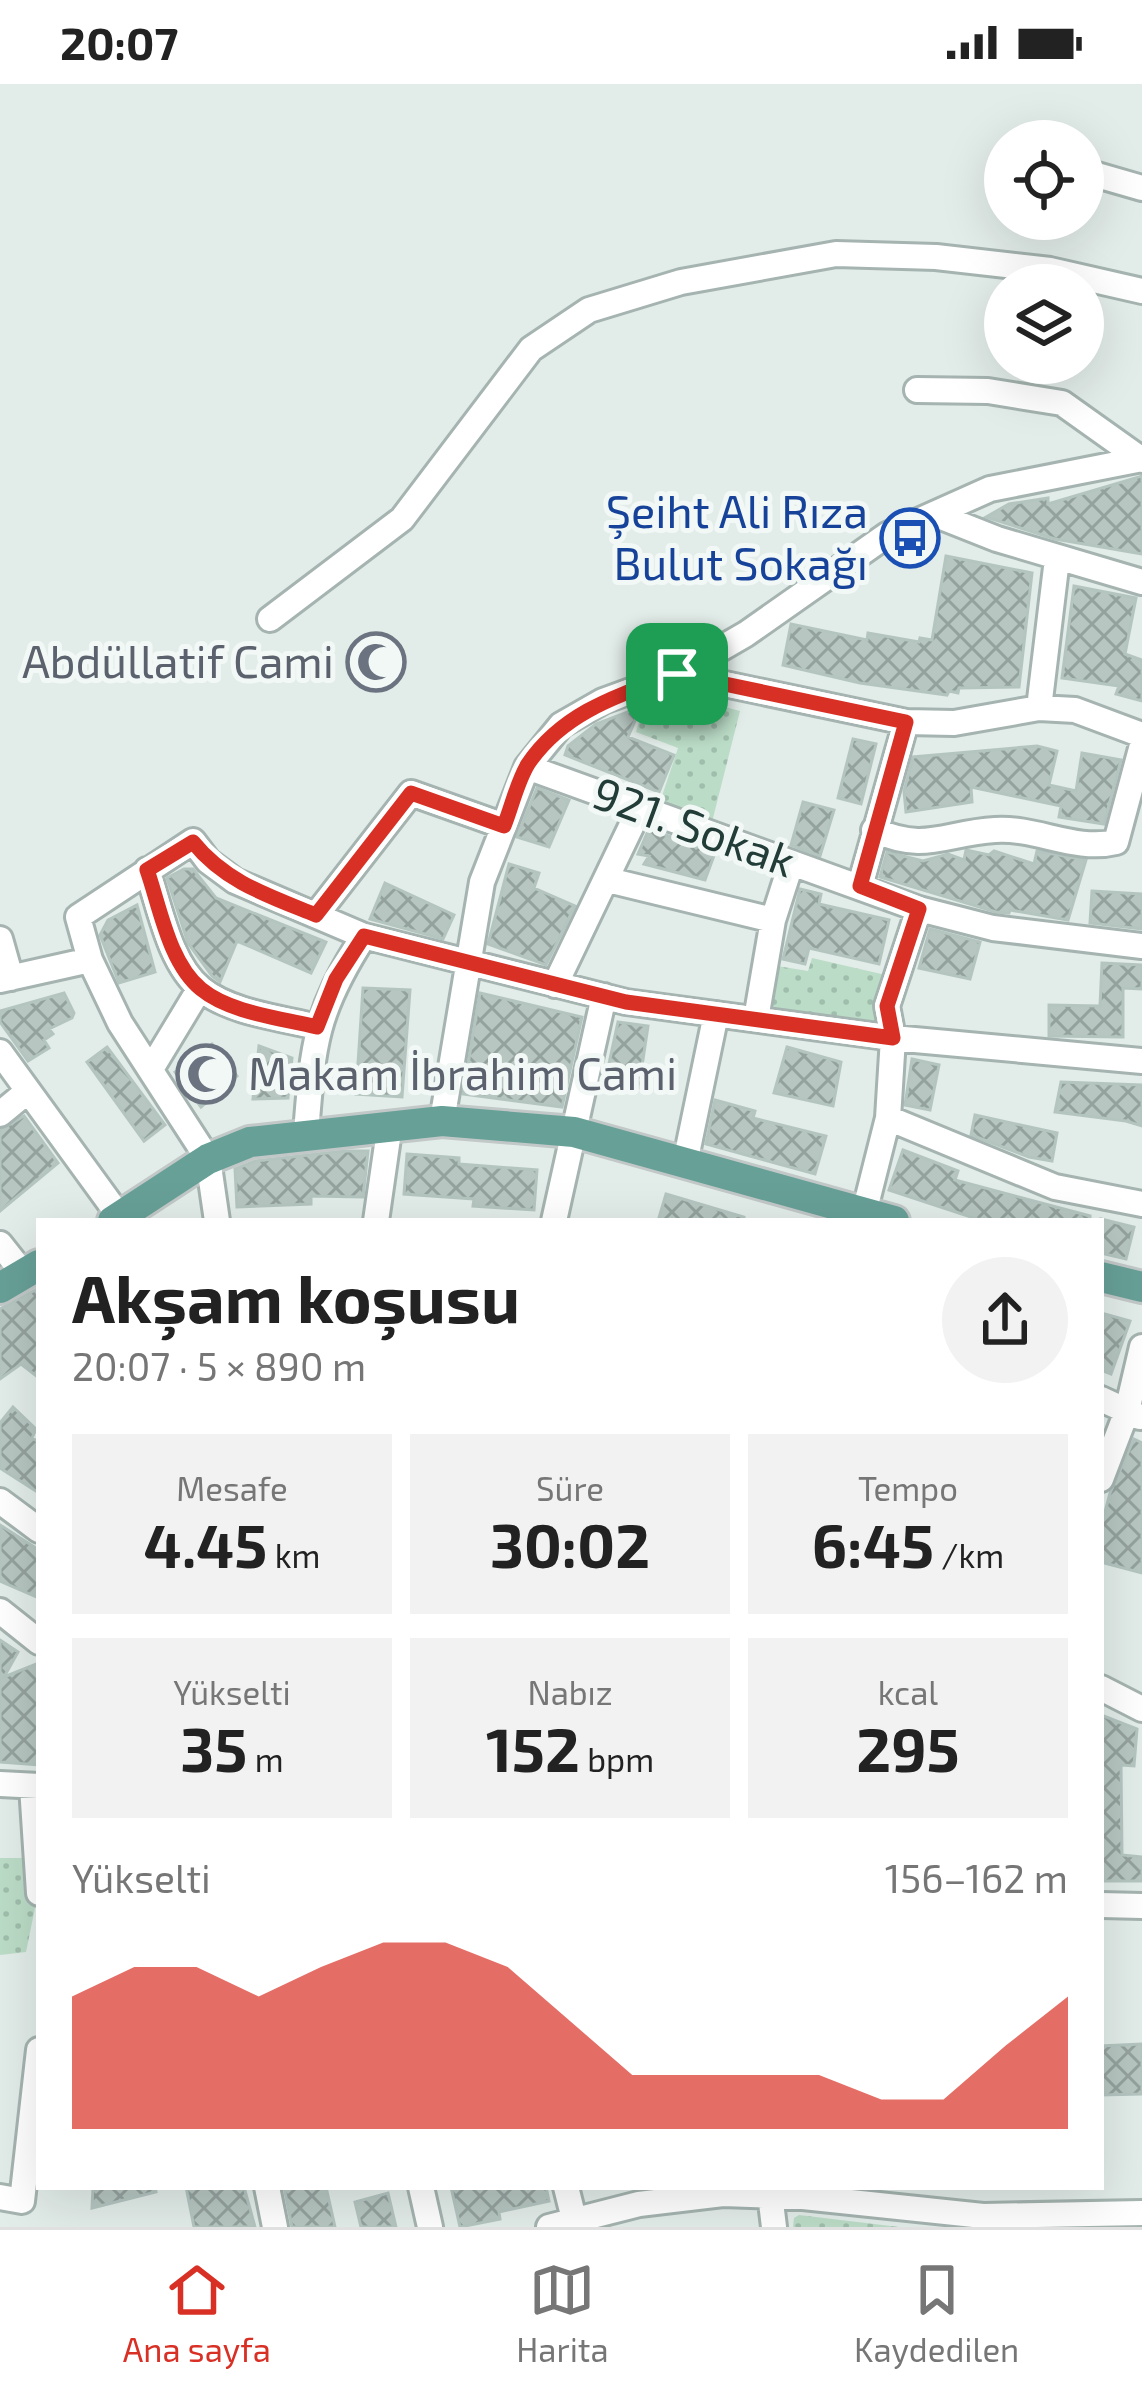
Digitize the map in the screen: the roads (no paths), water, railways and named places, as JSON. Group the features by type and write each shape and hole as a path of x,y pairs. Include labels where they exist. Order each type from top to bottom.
{"main road":[{"path":"118,1218 208,1159 250,1142 442,1121 574,1132 879,1217"},
{"path":"1104,1278 1142,1288"}],"street":[{"path":"1104,177 1142,188"},
{"path":"270,619 402,519 531,350 589,310 681,282 836,254 936,257 1050,270 1142,291"},
{"path":"917,390 988,391 1062,403 1142,459"},
{"path":"442,1121 482,882 526,767 561,725 603,701 677,674 746,634 887,535 990,489 1142,459"},
{"path":"934,514 1058,559 1142,583"},
{"path":"1039,708 1058,559"},
{"path":"677,674 906,722 954,723 1039,708 1075,710 1142,735"},
{"path":"860,886 906,722"},
{"path":"874,830 921,844 998,829 1098,847 1117,842 1142,745"},
{"name":"921. Sokak","path":"526,767 919,909 993,928 1142,946"},
{"path":"316,915 411,793 504,826"},
{"path":"555,985 640,808"},
{"path":"217,1218 208,1159 120,1023 90,960 78,917 193,842 208,861 235,881 364,936 555,985 716,1014 893,1038 1142,1061"},
{"path":"756,1019 773,920 791,864"},
{"path":"147,870 178,959 200,988 248,1010 317,1027"},
{"path":"608,880 773,920"},
{"path":"879,1217 893,1038 887,1006 919,909"},
{"path":"306,1133 317,1027 336,979 364,936"},
{"path":"0,939 6,979 90,960"},
{"path":"151,1069 200,988"},
{"path":"555,1218 604,996"},
{"path":"685,1162 716,1014"},
{"path":"0,1052 115,1218"},
{"path":"0,1114 28,1090"},
{"path":"888,1118 1055,1187 1142,1204"},
{"path":"378,1218 390,1124"},
{"path":"0,1244 21,1275"},
{"path":"1104,1473 1135,1415 1142,1346"},
{"path":"1104,1400 1135,1415"},
{"path":"0,1501 36,1528"},
{"path":"0,1610 36,1640"},
{"path":"1104,1690 1142,1709"},
{"path":"0,1784 35,1786"},
{"path":"1104,1905 1142,1906"},
{"path":"0,2197 22,2201 36,2105"},
{"path":"269,2190 275,2227"},
{"path":"422,2190 430,2227"},
{"path":"567,2190 574,2219"},
{"path":"1082,2190 1083,2214"},
{"path":"549,2227 688,2192 802,2192 983,2216 1142,2212"},
{"path":"770,2194 774,2227"}],"place":[{"name":"Şeiht Ali Rıza Bulut Sokağı","path":"910,538"},
{"name":"Abdüllatif Cami","path":"376,662"},
{"name":"Makam İbrahim Cami","path":"206,1074"}]}
